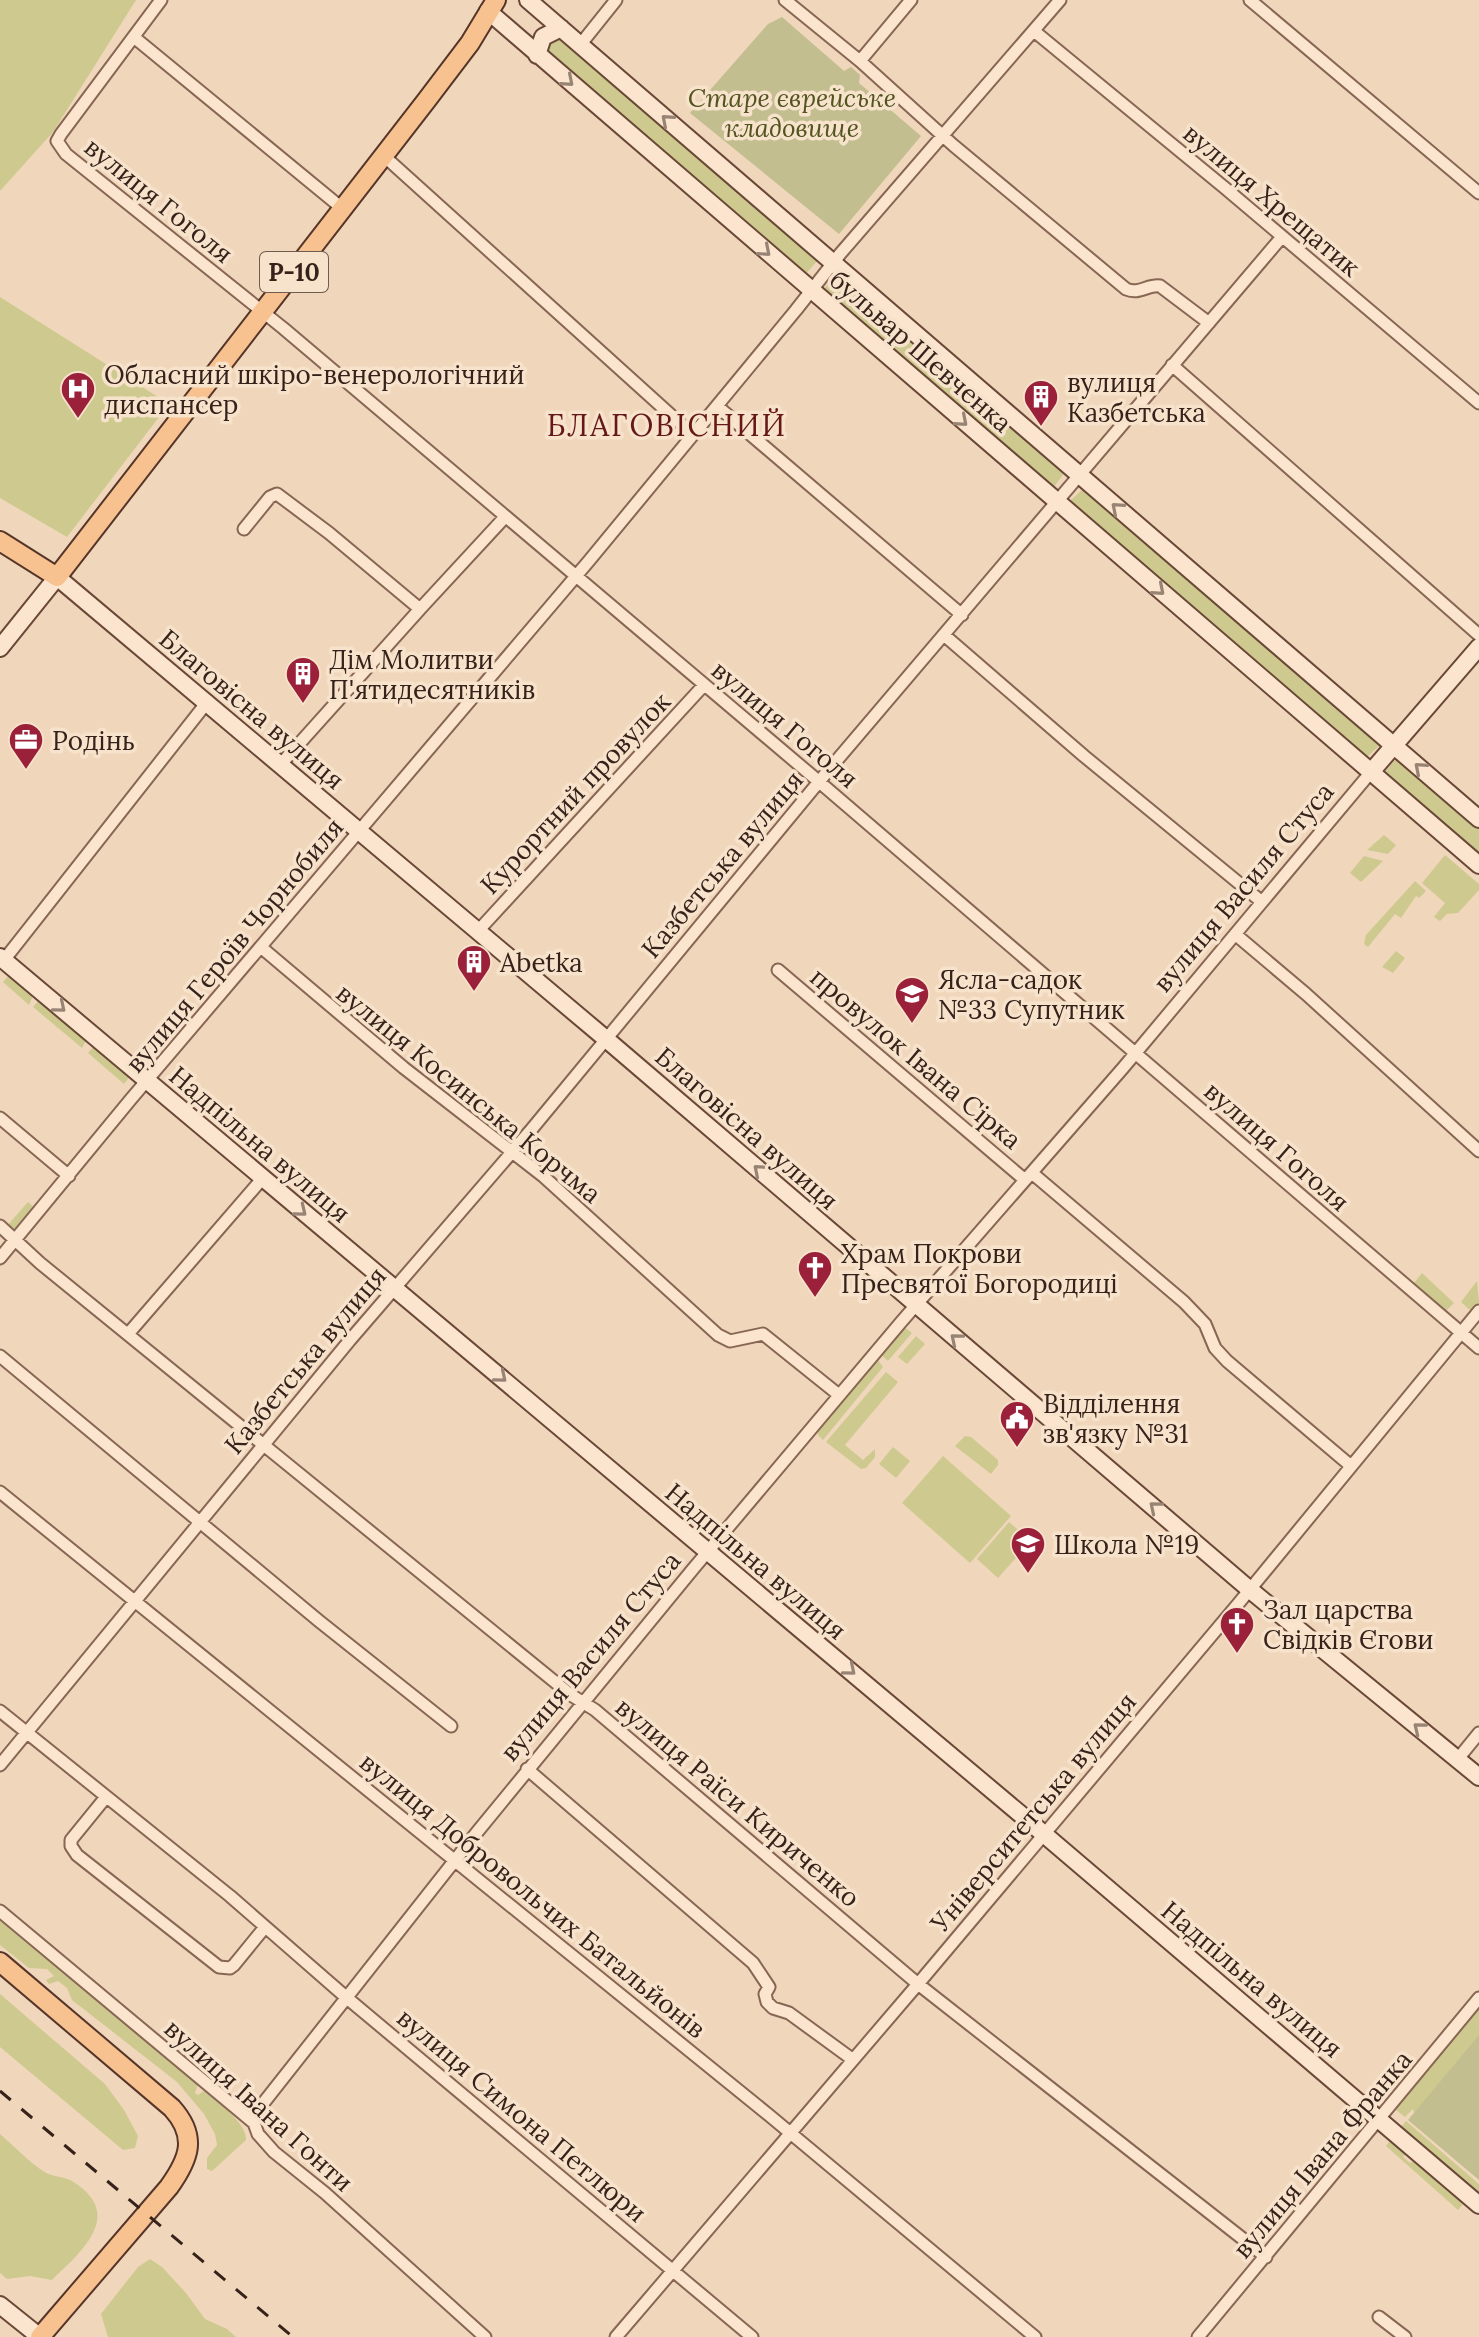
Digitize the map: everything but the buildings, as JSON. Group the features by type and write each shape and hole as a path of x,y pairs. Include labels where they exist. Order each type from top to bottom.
{"main road":[{"name":"бульвар Шевченка","path":"528,0 1479,819"},
{"name":"бульвар Шевченка","path":"487,4 537,55 1479,865"},
{"name":"Р-10","path":"57,577 470,43 487,4"},
{"path":"537,55 540,41 546,34 561,28"},
{"path":"0,541 57,577 0,648"},
{"name":"Благовісна вулиця","path":"57,577 208,701 1249,1589 1479,1777"},
{"name":"вулиця Василя Стуса","path":"1371,772 1479,647"},
{"name":"Надпільна вулиця","path":"2,958 1479,2205"},
{"path":"0,1962 172,2108 185,2127 188,2145 185,2163 169,2187 40,2337 0,2305"}],"street":[{"path":"161,0 135,38 343,209"},
{"path":"580,45 616,0"},
{"path":"785,0 1126,289 1135,292 1160,286 1209,323"},
{"path":"860,61 911,0"},
{"name":"вулиця Героїв Чорнобиля","path":"0,1258 693,435 833,262 1060,0"},
{"path":"1250,0 1479,193"},
{"name":"вулиця Хрещатик","path":"1034,31 1479,403"},
{"name":"вулиця Гоголя","path":"135,38 57,141 66,154 263,311 819,782 1479,1348"},
{"path":"384,156 693,435"},
{"name":"Казбетська вулиця","path":"0,1765 199,1520 1281,238"},
{"path":"1172,365 1479,635"},
{"path":"717,406 962,615"},
{"path":"244,529 270,497 277,494 420,609"},
{"path":"281,764 505,517"},
{"path":"944,635 1084,756 1262,902"},
{"name":"Курортний провулок","path":"478,931 704,685"},
{"path":"2,958 208,701"},
{"name":"вулиця Василя Стуса","path":"254,2123 260,2107 527,1769 839,1395 1135,1053 1371,772"},
{"path":"1235,934 1479,1151"},
{"name":"вулиця Косинська Корчма","path":"262,948 354,1028 543,1176 718,1335 730,1341 763,1334 839,1395"},
{"name":"провулок Івана Сірка","path":"778,970 1192,1310 1205,1324 1215,1348 1227,1361 1351,1466"},
{"path":"0,1118 69,1176"},
{"path":"128,1334 262,1179"},
{"name":"вулиця Раїси Кириченко","path":"0,1226 128,1334 595,1710 918,1984 1266,2257"},
{"name":"Університетська вулиця","path":"616,2337 918,1984 1479,1311"},
{"path":"0,1356 451,1726"},
{"name":"вулиця Добровольчих Батальйонів","path":"0,1492 456,1860 1035,2337"},
{"name":"вулиця Симона Петлюри","path":"0,1711 265,1927 752,2337"},
{"path":"1457,1760 1479,1733"},
{"path":"527,1769 753,1963 769,1987 765,1994 773,2008 789,2013 852,2059"},
{"path":"106,1797 71,1840 77,1855 219,1967 230,1968 234,1965 265,1927"},
{"name":"вулиця Івана Гонти","path":"0,1911 254,2123 258,2134 274,2152 336,2203 485,2337"},
{"name":"вулиця Івана Франка","path":"1198,2337 1479,1998"},
{"path":"1379,2317 1405,2337"}],"shaded area":[{"path":"0,0 136,0 53,132 0,191"},
{"path":"558,36 818,260 804,276 544,51 544,45"},
{"path":"835,276 1065,472 1054,487 1051,488 823,290"},
{"name":"Обласний шкіро-венерологічний диспансер","path":"0,297 169,404 67,537 0,498"},
{"path":"1084,488 1379,746 1365,759 1069,502"},
{"path":"1397,758 1479,827 1479,858 1383,774"},
{"path":"1384,835 1396,845 1388,854 1367,850"},
{"path":"1445,855 1479,884 1479,890 1458,913 1447,914 1440,921 1434,917 1445,903 1422,883"},
{"path":"1364,856 1383,861 1361,882 1350,873"},
{"path":"1415,881 1426,891 1419,898 1416,896 1401,918 1395,914 1368,947 1364,944 1366,935"},
{"path":"1396,951 1405,958 1393,973 1382,967"},
{"path":"9,975 31,993 29,1005 3,982"},
{"path":"39,1000 87,1039 82,1048 33,1007"},
{"path":"94,1046 130,1076 124,1084 88,1053"},
{"path":"28,1202 36,1209 18,1229 6,1227"},
{"path":"1422,1273 1454,1303 1446,1311 1414,1283"},
{"path":"1477,1281 1479,1302 1471,1311 1461,1302"},
{"path":"904,1327 912,1333 888,1361 880,1354"},
{"path":"916,1336 925,1344 907,1364 898,1357"},
{"path":"878,1360 883,1367 823,1440 817,1428"},
{"path":"886,1372 898,1382 845,1445 863,1460 875,1449 875,1457 866,1468 861,1469 826,1442"},
{"path":"965,1436 971,1437 998,1460 991,1474 955,1446"},
{"path":"893,1447 910,1461 896,1478 879,1464"},
{"path":"943,1456 1011,1516 970,1563 902,1503"},
{"path":"1009,1522 1031,1541 998,1578 977,1559"},
{"path":"0,1914 198,2084 195,2093 198,2095 205,2090 224,2107 242,2126 246,2140 212,2171 207,2169 207,2158 217,2145 215,2134 204,2114 177,2082 72,2000 67,1988 58,1981 49,1984 46,1980 54,1976 47,1969 29,1968 0,1945"},
{"path":"0,1994 105,2084 138,2136 135,2148 123,2150 0,2047"},
{"path":"1479,2007 1479,2172 1415,2115 1413,2109 1405,2117 1395,2109"},
{"path":"1406,2121 1479,2184 1479,2194 1401,2127"},
{"path":"0,2134 43,2171 72,2181 88,2194 96,2206 94,2232 86,2245 52,2280 30,2276 7,2279 0,2273"},
{"path":"1390,2141 1406,2153 1403,2157 1410,2163 1414,2160 1464,2203 1458,2210 1386,2146"},
{"path":"150,2259 162,2267 186,2293 205,2319 236,2337 108,2337 101,2314 138,2267"}],"green space":[{"name":"Старе єврейське кладовище","path":"782,17 844,71 851,67 860,75 859,83 921,136 839,234 690,113 768,24"},
{"path":"1479,2035 1479,2180 1408,2120"}],"railway":[{"path":"0,2091 293,2337"}],"place":[{"name":"Обласний шкіро-венерологічний диспансер","path":"78,420"},
{"name":"вулиця Казбетська","path":"1041,428"},
{"name":"Дім Молитви П'ятидесятників","path":"303,705"},
{"name":"Родінь","path":"26,771"},
{"name":"Abetka","path":"474,993"},
{"name":"Ясла-садок №33 Супутник","path":"912,1025"},
{"name":"Храм Покрови Пресвятої Богородиці","path":"815,1299"},
{"name":"Відділення зв'язку №31","path":"1017,1449"},
{"name":"Школа №19","path":"1028,1575"},
{"name":"Зал царства Свідків Єгови","path":"1237,1655"}],"district":[{"name":"БЛАГОВІСНИЙ","path":"667,425"}]}
